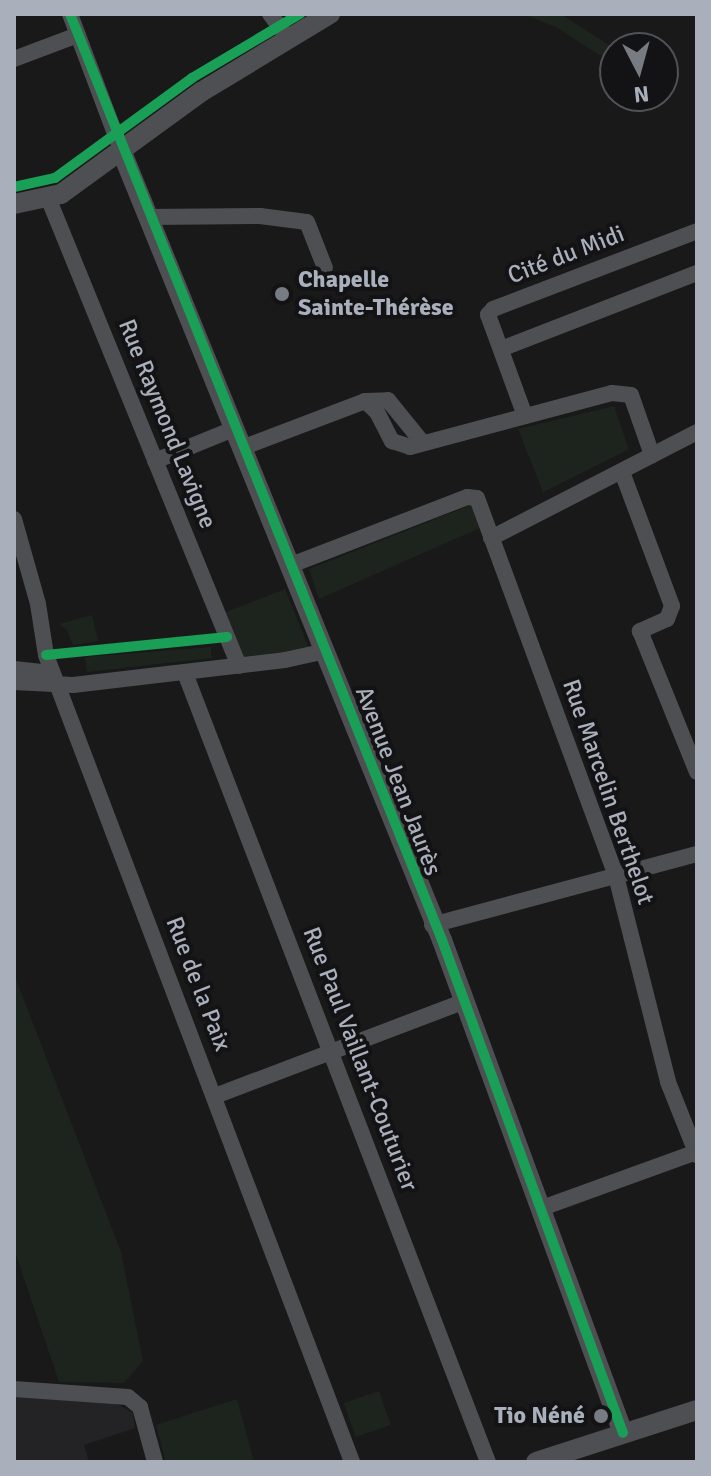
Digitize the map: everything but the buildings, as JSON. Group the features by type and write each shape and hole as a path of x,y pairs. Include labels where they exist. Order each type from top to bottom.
{"street":[{"path":"70,14 121,150"},
{"path":"270,14 288,38"},
{"path":"14,204 49,200 288,38 330,14"},
{"path":"14,59 78,35"},
{"name":"Avenue Jean Jaurès","path":"121,150 240,437 432,925 465,1001 623,1433"},
{"name":"Rue Raymond Lavigne","path":"49,200 239,666"},
{"path":"150,217 260,216 307,222 325,268"},
{"name":"Cité du Midi","path":"525,416 488,315 493,309 697,231"},
{"path":"501,349 697,273"},
{"path":"155,461 365,401 377,412 392,441 410,447 612,393 631,395 652,455"},
{"path":"491,538 697,432"},
{"path":"622,472 672,606 667,619 640,631 692,749 697,772"},
{"name":"Rue Marcelin Berthelot","path":"291,565 473,496 616,876 668,1082 697,1153"},
{"name":"Rue de la Paix","path":"14,519 57,682 352,1462"},
{"path":"14,682 73,685 239,666 326,651"},
{"path":"14,669 42,672 57,682"},
{"name":"Rue Paul Vaillant-Couturier","path":"185,673 488,1462"},
{"path":"432,925 697,854"},
{"path":"215,1096 465,1001"},
{"path":"542,1208 697,1153"},
{"path":"14,1389 128,1397 140,1407 155,1462"},
{"path":"536,1462 697,1410"}],"shaded area":[{"path":"523,14 561,14 599,39 599,55 556,27"},
{"path":"614,406 629,449 543,492 518,429"},
{"path":"471,505 480,528 319,599 309,569"},
{"path":"285,589 309,648 242,664 221,614"},
{"path":"92,615 98,641 73,645 67,630 59,624"},
{"path":"211,647 212,658 87,672 85,657"},
{"path":"14,974 121,1252 143,1361 124,1383 59,1382 14,1249"},
{"path":"379,1391 391,1425 356,1437 344,1403"},
{"path":"14,1396 113,1402 133,1413 135,1428 84,1445 89,1462 14,1462"},
{"path":"237,1399 254,1462 166,1462 156,1425"}],"cycle path":[{"path":"70,14 442,940 623,1433"},
{"path":"14,187 55,178 192,78 300,14"},
{"path":"46,655 227,637"}],"place":[{"name":"Chapelle Sainte-Thérèse","path":"282,294"},
{"name":"Tio Néné","path":"601,1416"}]}
